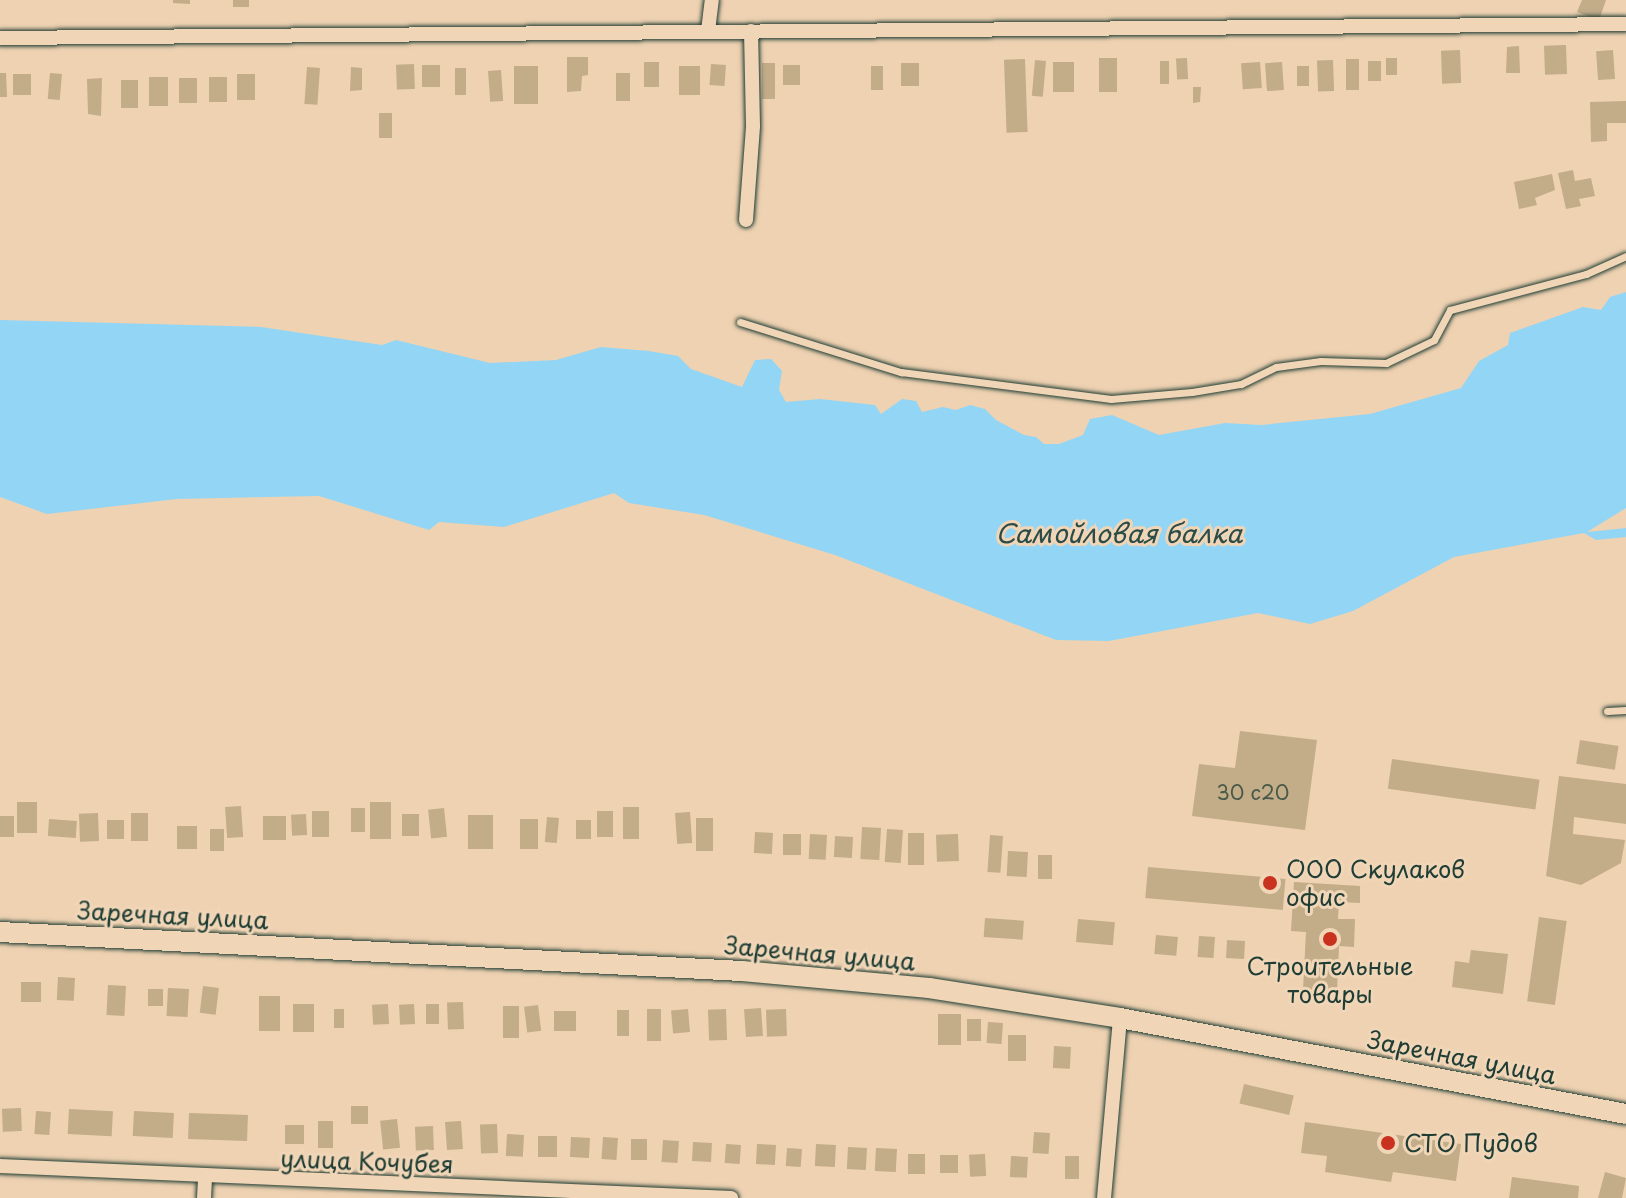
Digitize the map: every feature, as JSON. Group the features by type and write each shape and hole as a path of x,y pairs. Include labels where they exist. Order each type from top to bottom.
{"main road":[{"name":"Заречная улица","path":"0,932 742,971 929,988 1120,1018 1626,1114"}],"street":[{"path":"708,31 712,0"},
{"path":"0,38 1626,24"},
{"path":"746,220 753,126 751,31"},
{"path":"1104,1198 1120,1018"},
{"name":"улица Кочубея","path":"0,1166 205,1176 372,1191 731,1198"},
{"path":"204,1198 205,1176"}],"lane":[{"path":"740,322 901,372 1111,399 1241,384 1276,367 1321,361 1386,363 1434,340 1450,310 1586,274 1626,256"},
{"path":"1607,711 1626,710"}],"water":[{"name":"Самойловая балка","path":"1626,292 1626,508 1587,532 1626,528 1626,537 1596,540 1584,533 1454,557 1353,611 1310,624 1258,613 1109,641 1056,640 835,555 704,515 629,503 614,493 504,527 439,522 429,530 319,496 177,499 47,514 0,497 0,320 261,327 382,345 396,340 490,363 556,360 601,347 649,351 678,356 691,369 742,387 755,360 771,359 782,371 779,390 786,402 820,399 875,405 881,414 902,399 916,401 922,412 943,407 956,410 970,405 985,409 996,420 1024,435 1036,437 1044,444 1059,444 1083,435 1090,419 1112,415 1159,435 1225,423 1261,425 1370,414 1461,388 1479,361 1508,345 1510,333 1583,307 1601,310 1610,297"}],"building":[{"path":"173,0 190,0 190,4 173,3"},
{"path":"233,0 249,0 249,7 233,7"},
{"path":"1582,0 1606,0 1599,20 1577,12"},
{"path":"1566,45 1567,74 1545,75 1544,46"},
{"path":"1519,46 1520,73 1506,73 1507,47"},
{"path":"1460,50 1461,83 1442,84 1441,51"},
{"path":"1613,50 1615,79 1598,80 1596,51"},
{"path":"567,57 588,57 588,75 582,76 581,91 567,92"},
{"path":"1099,58 1117,58 1117,92 1099,92"},
{"path":"1187,58 1188,79 1177,80 1176,59"},
{"path":"1386,58 1397,58 1397,75 1386,75"},
{"path":"1025,59 1028,132 1007,133 1004,60"},
{"path":"1346,59 1359,59 1359,90 1346,90"},
{"path":"1035,60 1046,61 1043,97 1032,96"},
{"path":"1333,60 1334,91 1318,92 1317,61"},
{"path":"1160,61 1169,61 1169,84 1160,84"},
{"path":"1368,61 1381,61 1381,81 1368,81"},
{"path":"644,62 659,62 659,87 644,87"},
{"path":"1053,62 1074,62 1074,92 1053,92"},
{"path":"1260,62 1262,88 1243,89 1241,63"},
{"path":"1282,62 1284,90 1267,91 1265,63"},
{"path":"762,63 775,63 775,99 762,99"},
{"path":"901,63 919,63 919,86 901,86"},
{"path":"414,64 415,89 397,90 396,65"},
{"path":"711,64 726,65 724,86 710,85"},
{"path":"422,65 440,65 440,87 422,87"},
{"path":"783,65 800,65 800,85 783,85"},
{"path":"514,66 538,66 538,104 514,104"},
{"path":"679,66 700,66 700,95 679,95"},
{"path":"871,66 883,66 883,90 871,90"},
{"path":"1297,66 1309,66 1309,86 1297,86"},
{"path":"307,67 320,68 317,105 304,104"},
{"path":"351,67 362,68 362,90 350,91"},
{"path":"455,68 466,68 466,95 455,95"},
{"path":"501,70 503,101 490,102 488,71"},
{"path":"0,73 6,73 7,97 0,97"},
{"path":"50,73 62,74 60,100 48,99"},
{"path":"616,73 630,73 630,101 616,101"},
{"path":"13,74 31,74 31,95 13,95"},
{"path":"237,74 255,74 255,100 237,100"},
{"path":"149,77 168,77 168,106 149,106"},
{"path":"209,77 227,77 227,102 209,102"},
{"path":"102,78 101,116 88,114 87,79"},
{"path":"179,78 197,78 197,103 179,103"},
{"path":"121,80 138,80 138,108 121,108"},
{"path":"1193,87 1201,87 1200,102 1193,103"},
{"path":"1626,101 1626,123 1607,123 1607,141 1591,142 1590,102"},
{"path":"379,113 392,113 392,138 379,138"},
{"path":"1573,170 1575,181 1591,178 1595,196 1579,199 1581,206 1566,209 1558,173"},
{"path":"1552,174 1555,190 1535,198 1537,205 1519,209 1514,182"},
{"path":"1240,731 1317,740 1305,830 1192,816 1199,764 1235,768"},
{"path":"1580,740 1619,746 1615,770 1576,764"},
{"path":"1392,759 1540,780 1535,809 1388,789"},
{"path":"1559,776 1626,784 1626,824 1574,817 1573,834 1625,840 1621,863 1581,885 1546,876"},
{"path":"17,802 37,802 37,833 17,833"},
{"path":"370,802 391,802 391,839 370,839"},
{"path":"241,806 243,837 227,838 225,807"},
{"path":"623,807 639,807 639,839 623,839"},
{"path":"351,808 365,808 365,832 351,832"},
{"path":"444,808 447,837 431,839 428,810"},
{"path":"312,811 329,811 329,837 312,837"},
{"path":"597,811 613,811 613,837 597,837"},
{"path":"690,812 692,843 677,844 675,813"},
{"path":"98,813 99,841 80,842 79,814"},
{"path":"131,813 148,813 148,841 131,841"},
{"path":"306,814 307,835 292,836 291,815"},
{"path":"402,814 419,814 419,836 402,836"},
{"path":"468,815 493,815 493,849 468,849"},
{"path":"0,816 14,816 14,837 0,837"},
{"path":"263,816 286,816 286,840 263,840"},
{"path":"547,817 559,818 557,843 545,842"},
{"path":"696,818 713,818 713,851 696,851"},
{"path":"49,819 77,821 76,838 48,836"},
{"path":"520,819 538,819 538,849 520,849"},
{"path":"107,820 124,820 124,839 107,839"},
{"path":"576,820 591,820 591,839 576,839"},
{"path":"177,826 197,826 197,849 177,849"},
{"path":"862,827 881,828 879,860 860,859"},
{"path":"210,829 224,829 224,851 210,851"},
{"path":"887,829 903,830 901,863 885,862"},
{"path":"755,832 773,833 772,854 754,853"},
{"path":"908,833 924,833 924,865 908,865"},
{"path":"783,834 801,834 801,855 783,855"},
{"path":"810,834 827,835 826,860 809,859"},
{"path":"958,834 959,861 937,862 936,835"},
{"path":"990,835 1003,836 1000,873 987,872"},
{"path":"835,836 853,837 852,858 834,857"},
{"path":"1008,851 1028,852 1027,877 1007,876"},
{"path":"1038,855 1052,855 1052,879 1038,879"},
{"path":"1148,867 1285,879 1283,910 1145,898"},
{"name":"Строительные товары","path":"1294,882 1360,886 1360,903 1339,902 1338,919 1355,919 1354,947 1339,946 1337,992 1303,990 1306,932 1291,931"},
{"path":"1539,917 1567,921 1555,1005 1527,1001"},
{"path":"985,918 1024,921 1023,940 984,937"},
{"path":"1078,919 1115,922 1113,945 1076,942"},
{"path":"1156,935 1178,937 1176,956 1154,954"},
{"path":"1199,936 1215,937 1213,958 1198,957"},
{"path":"1227,940 1245,941 1244,959 1226,958"},
{"path":"1471,950 1508,954 1503,994 1452,987 1455,961 1469,963"},
{"path":"58,977 75,978 74,1001 57,1000"},
{"path":"21,982 41,982 41,1002 21,1002"},
{"path":"108,985 126,986 124,1016 106,1015"},
{"path":"203,986 219,988 216,1015 200,1013"},
{"path":"168,988 189,989 188,1017 167,1016"},
{"path":"148,989 163,989 163,1006 148,1006"},
{"path":"259,996 280,996 280,1031 259,1031"},
{"path":"463,1002 464,1029 448,1030 447,1003"},
{"path":"293,1004 314,1004 314,1032 293,1032"},
{"path":"388,1004 389,1024 373,1025 372,1005"},
{"path":"414,1004 415,1024 400,1025 399,1005"},
{"path":"426,1004 439,1004 439,1024 426,1024"},
{"path":"538,1005 541,1031 527,1033 524,1007"},
{"path":"503,1006 519,1006 519,1038 503,1038"},
{"path":"761,1008 763,1036 746,1037 744,1009"},
{"path":"334,1009 344,1009 344,1028 334,1028"},
{"path":"647,1009 661,1009 661,1041 647,1041"},
{"path":"688,1009 690,1032 673,1033 671,1010"},
{"path":"726,1009 727,1040 709,1041 708,1010"},
{"path":"786,1009 787,1036 767,1037 766,1010"},
{"path":"617,1010 629,1010 629,1036 617,1036"},
{"path":"554,1011 576,1011 576,1031 554,1031"},
{"path":"938,1014 961,1014 961,1045 938,1045"},
{"path":"967,1019 981,1019 981,1041 967,1041"},
{"path":"988,1022 1003,1023 1001,1044 987,1043"},
{"path":"1008,1035 1026,1035 1026,1061 1008,1061"},
{"path":"1054,1046 1071,1047 1070,1069 1053,1068"},
{"path":"1244,1084 1294,1095 1289,1115 1240,1103"},
{"path":"351,1106 368,1106 368,1124 351,1124"},
{"path":"21,1108 22,1131 3,1132 2,1109"},
{"path":"69,1109 113,1111 112,1136 68,1134"},
{"path":"36,1111 51,1112 49,1135 34,1134"},
{"path":"134,1111 174,1113 173,1138 133,1136"},
{"path":"189,1113 248,1115 247,1141 188,1139"},
{"path":"397,1119 400,1148 383,1150 380,1121"},
{"path":"318,1121 333,1121 333,1148 318,1148"},
{"path":"461,1121 463,1149 447,1150 445,1122"},
{"path":"1305,1122 1461,1144 1456,1181 1393,1172 1391,1182 1325,1172 1327,1156 1301,1153"},
{"path":"497,1124 498,1153 481,1154 480,1125"},
{"path":"285,1125 304,1125 304,1144 285,1144"},
{"path":"433,1126 434,1150 416,1151 415,1127"},
{"path":"1034,1132 1050,1133 1048,1154 1033,1153"},
{"path":"507,1134 524,1135 523,1157 506,1156"},
{"path":"538,1136 557,1136 557,1157 538,1157"},
{"path":"571,1137 590,1138 589,1158 570,1157"},
{"path":"603,1137 618,1138 616,1160 601,1159"},
{"path":"631,1139 647,1139 647,1160 631,1160"},
{"path":"663,1140 679,1141 677,1163 661,1162"},
{"path":"693,1142 712,1143 711,1162 692,1161"},
{"path":"726,1144 741,1145 740,1164 725,1163"},
{"path":"757,1144 776,1145 775,1165 756,1164"},
{"path":"816,1144 836,1145 835,1167 815,1166"},
{"path":"848,1147 867,1148 866,1170 847,1169"},
{"path":"787,1148 802,1149 801,1167 786,1166"},
{"path":"876,1148 897,1149 896,1172 875,1171"},
{"path":"908,1154 925,1154 925,1174 908,1174"},
{"path":"985,1154 986,1176 970,1177 969,1155"},
{"path":"940,1155 958,1155 958,1173 940,1173"},
{"path":"1011,1156 1028,1157 1027,1178 1010,1177"},
{"path":"1065,1156 1079,1156 1079,1179 1065,1179"},
{"path":"1605,1172 1626,1178 1622,1198 1598,1198"},
{"path":"1512,1177 1579,1186 1578,1198 1509,1198"}],"place":[{"name":"ООО Скулаков офис","path":"1270,883"},
{"name":"Строительные товары","path":"1330,939"},
{"name":"СТО Пудов","path":"1388,1143"}]}
